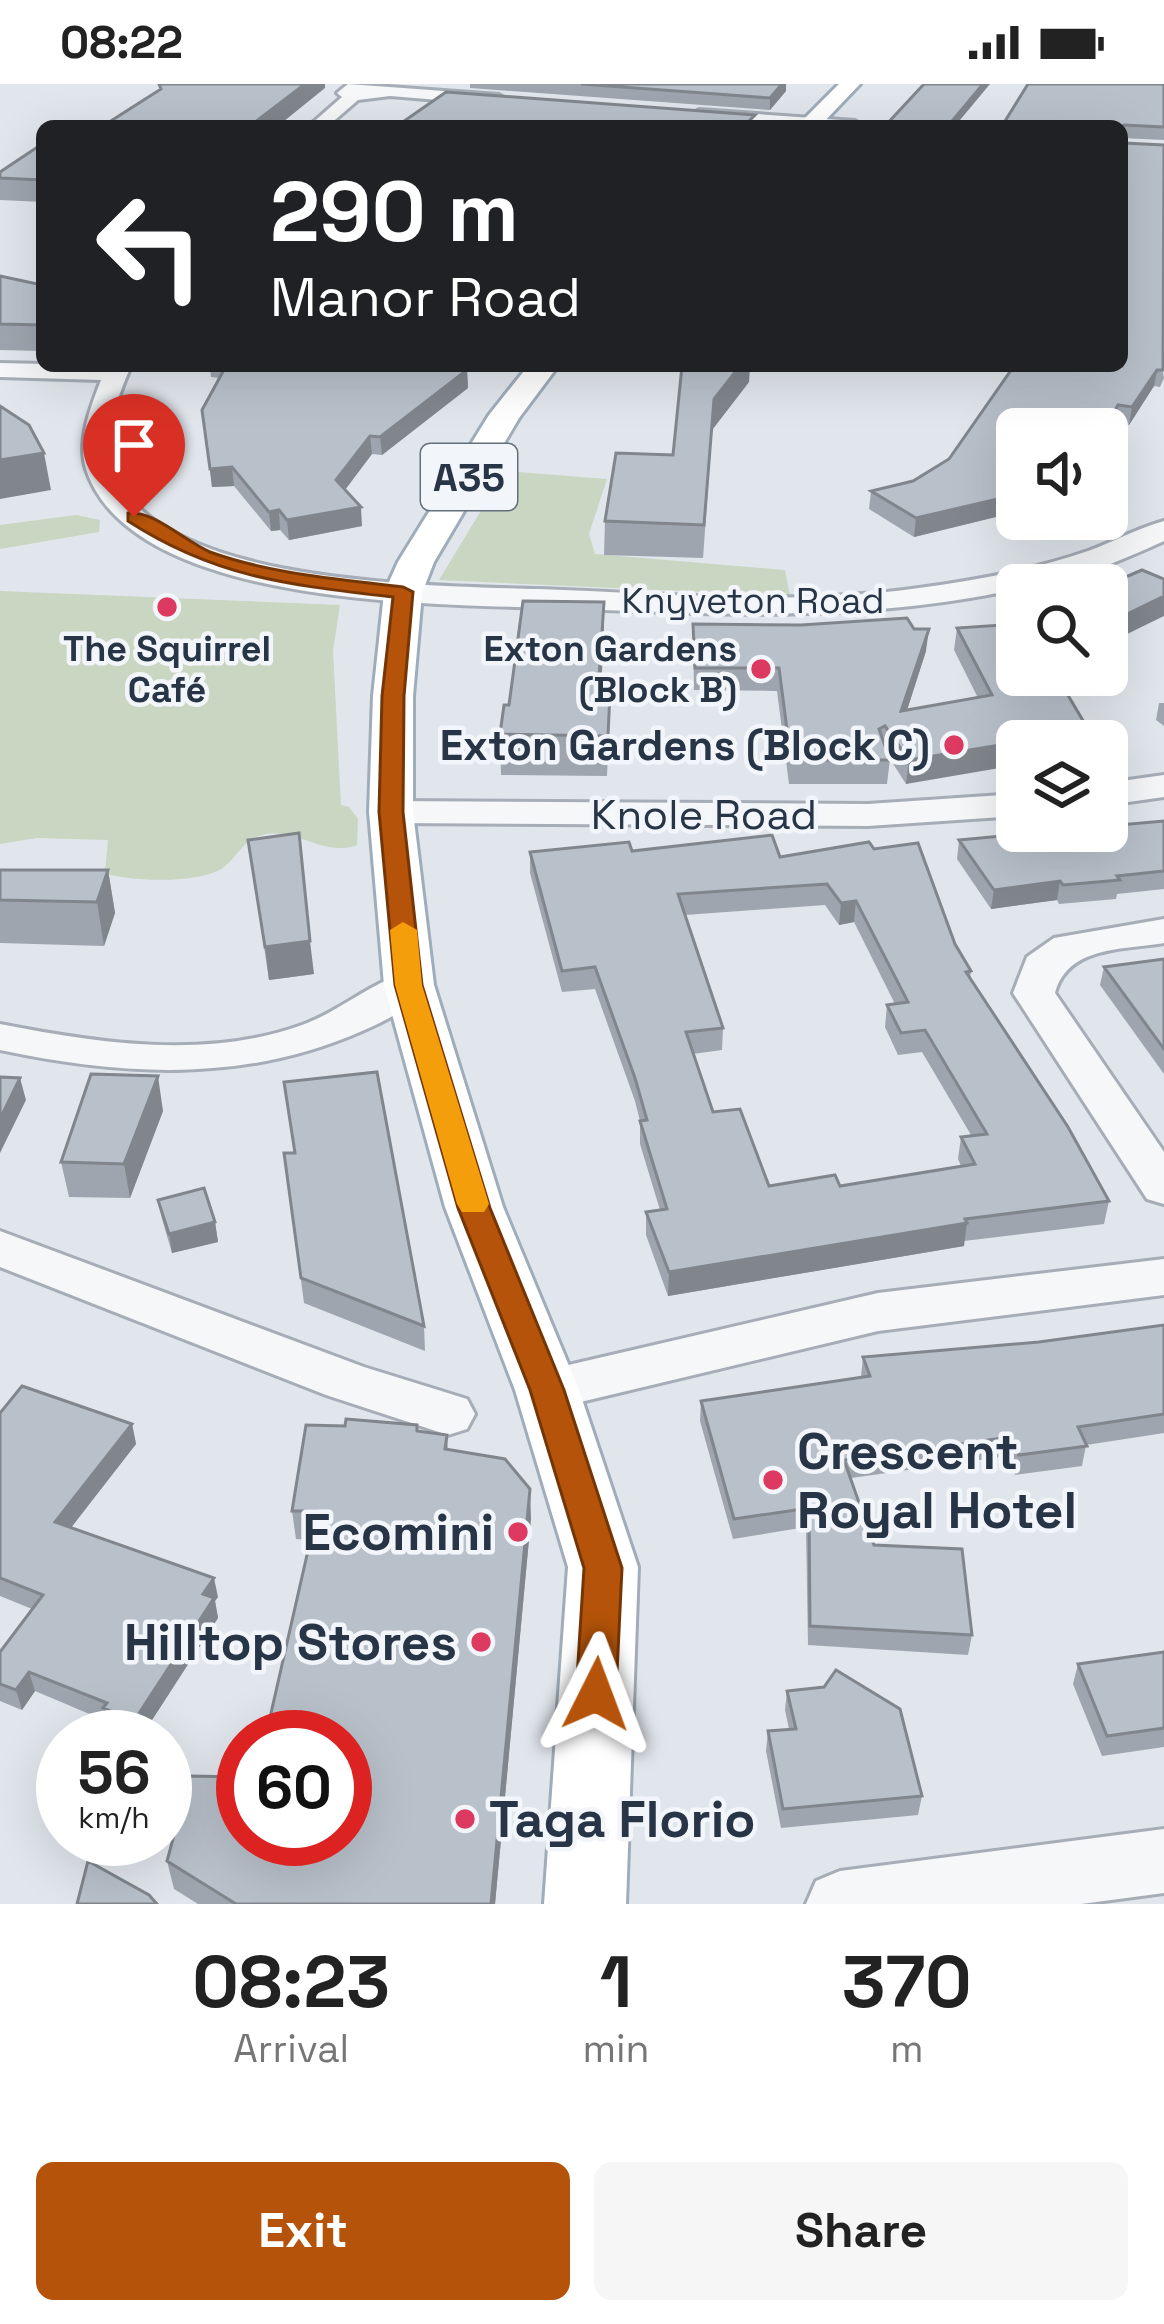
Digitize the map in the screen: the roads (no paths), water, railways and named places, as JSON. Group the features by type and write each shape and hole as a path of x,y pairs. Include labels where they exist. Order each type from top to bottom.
{"main road":[{"path":"815,120 850,84"},
{"name":"A35","path":"538,372 505,415 416,562 403,592 393,696 391,812 409,985 474,1208 547,1390 603,1568 585,1904"}],"street":[{"path":"325,120 352,96 383,87 526,102"},
{"path":"685,114 753,120"},
{"path":"0,370 36,370"},
{"name":"Knyveton Road","path":"116,372 95,456 102,476 134,517 183,548 232,565 334,586 628,603 842,606 978,587 1129,547 1164,530"},
{"path":"1129,547 1164,562"},
{"path":"1128,791 1164,786"},
{"name":"Knole Road","path":"391,812 868,814 996,806"},
{"path":"1164,931 1068,947 1042,966 1034,993 1164,1189"},
{"path":"0,1037 128,1060 221,1055 310,1039 372,1013 409,985"},
{"path":"0,1248 345,1382 448,1414"},
{"path":"547,1390 878,1312 1164,1277"},
{"path":"840,1904 1164,1861"}],"place":[{"name":"The Squirrel Café","path":"167,607"},
{"name":"Exton Gardens (Block B)","path":"761,669"},
{"name":"Exton Gardens (Block C)","path":"954,745"},
{"name":"Crescent Royal Hotel","path":"773,1480"},
{"name":"Ecomini","path":"518,1532"},
{"name":"Hilltop Stores","path":"481,1642"},
{"name":"Taga Florio","path":"465,1819"}]}
